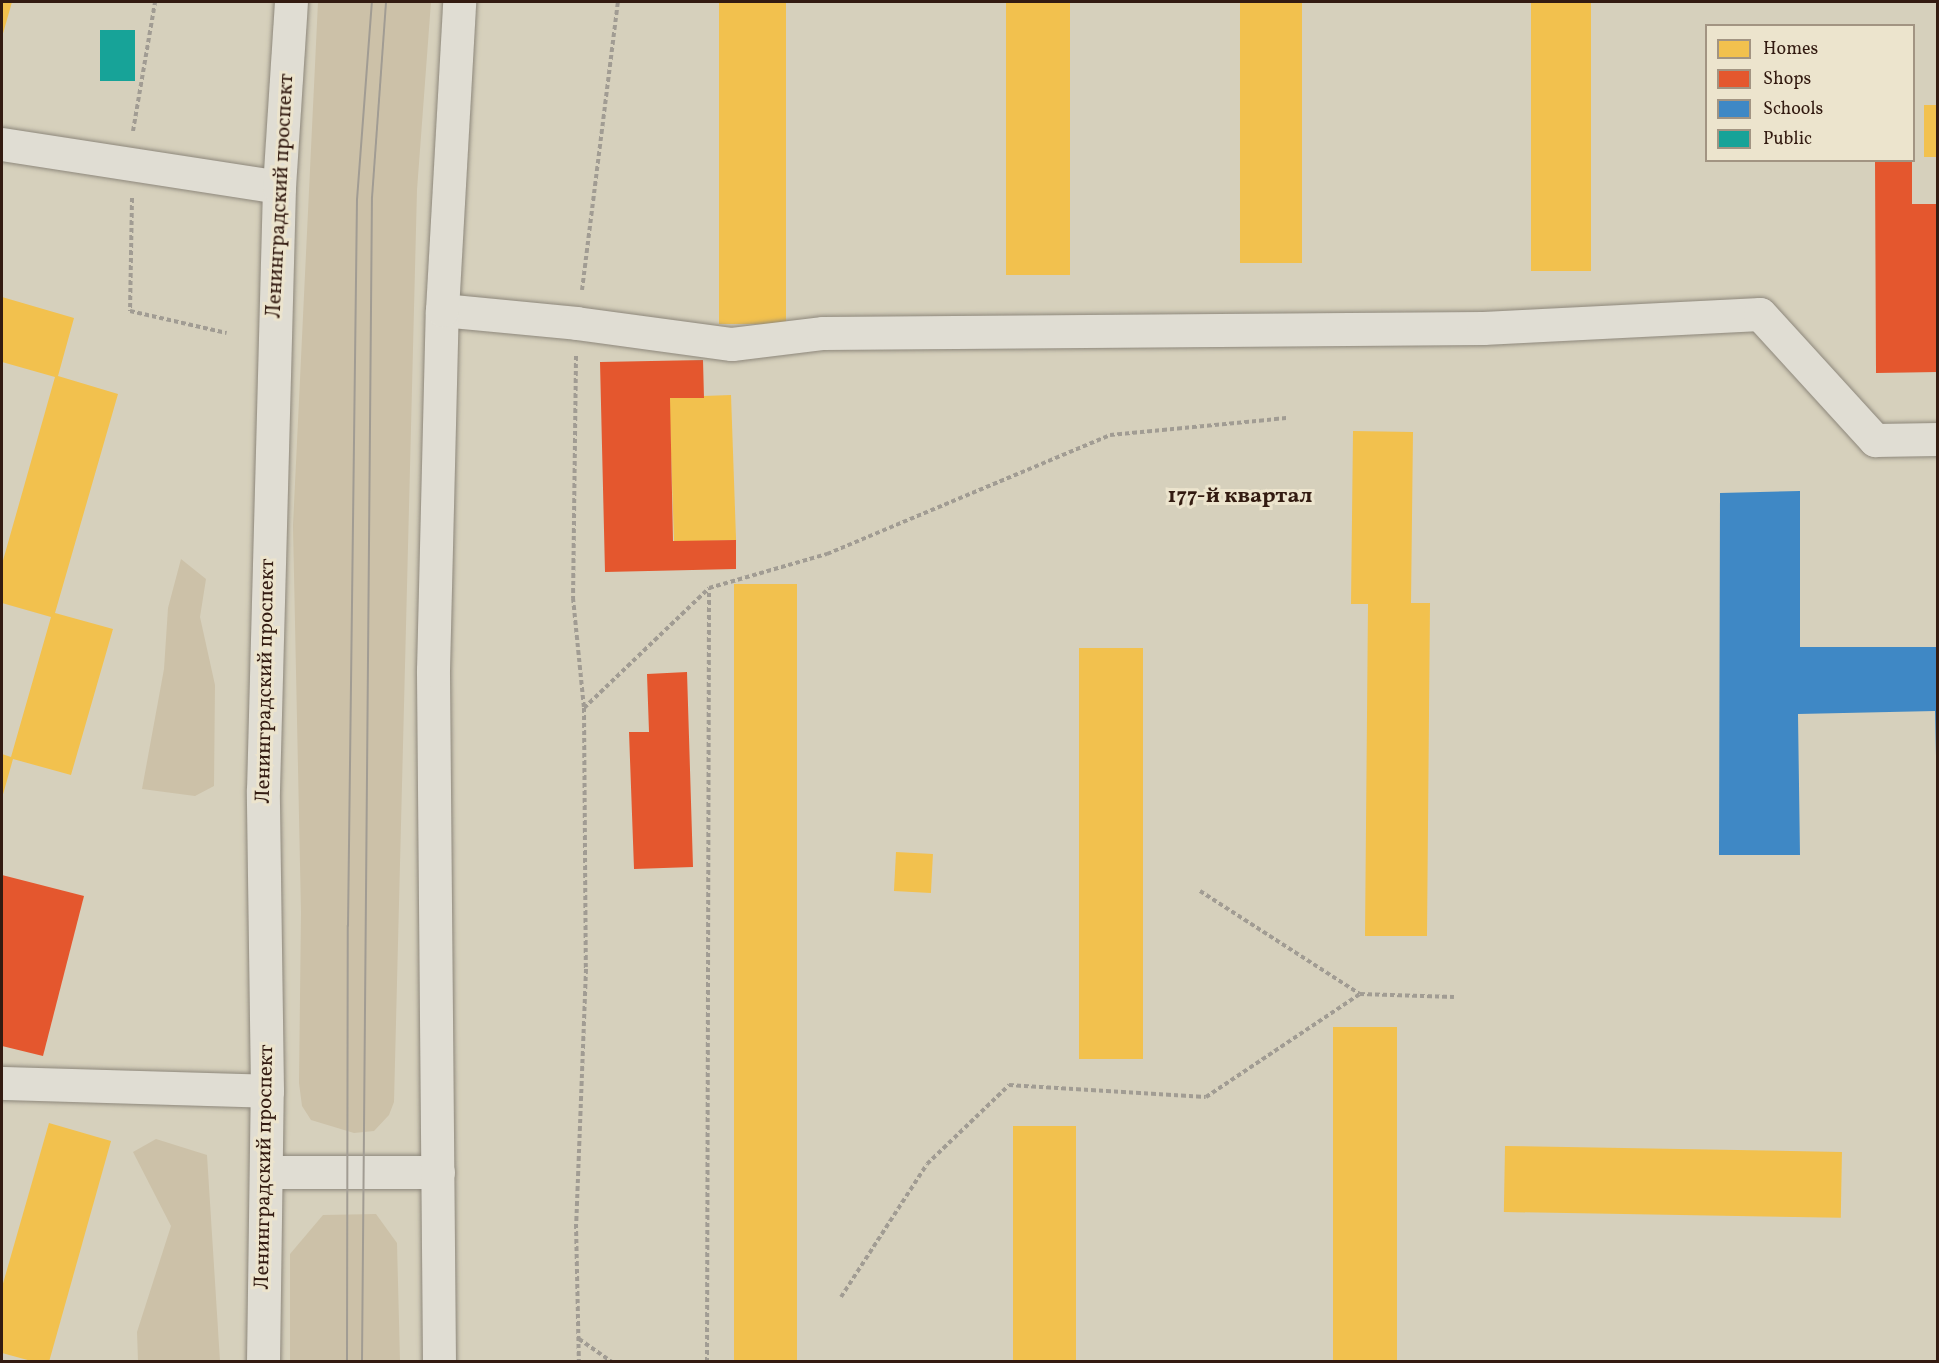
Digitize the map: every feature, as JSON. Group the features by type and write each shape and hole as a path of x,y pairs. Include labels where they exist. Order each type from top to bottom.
{"main road":[{"name":"Ленинградский проспект","path":"263,1362 267,1091 263,790 279,187 291,2"},
{"path":"439,1362 433,670 442,310 459,2"},
{"path":"2,144 279,187"},
{"path":"442,310 576,322 732,344 822,333 1483,328 1760,314 1875,440 1938,439"},
{"path":"2,1083 267,1091"},
{"path":"266,1172 438,1172"}],"path":[{"path":"579,1362 576,1224 586,969 584,708 573,598 576,322 587,265 618,2"},
{"path":"584,708 709,588 827,554 1110,435 1286,418"},
{"path":"707,1362 709,588"},
{"path":"1200,891 1360,994 1454,997"},
{"path":"841,1297 927,1164 1009,1085 1206,1097 1360,994"},
{"path":"579,1339 612,1362"}],"shaded area":[{"path":"318,2 431,2 417,190 394,1102 389,1115 374,1131 354,1133 311,1120 302,1106 299,1083 301,913 293,526"},
{"path":"181,559 206,579 200,617 215,685 214,786 195,796 142,789 164,669 168,608"},
{"path":"156,1139 207,1155 220,1361 138,1361 137,1332 171,1226 133,1152"},
{"path":"376,1214 397,1243 400,1361 290,1361 290,1254 323,1215"}],"building: Homes":[{"path":"2,2 12,2 2,37"},
{"path":"719,2 786,2 786,324 719,324"},
{"path":"1006,2 1070,2 1070,275 1006,275"},
{"path":"1240,2 1302,2 1302,263 1240,263"},
{"path":"1531,2 1591,2 1591,271 1531,271"},
{"path":"1924,105 1938,105 1938,157 1924,157"},
{"path":"2,297 74,318 58,376 118,394 55,613 113,629 71,775 13,759 2,798 2,754 11,757 51,617 2,603 2,564 55,377 2,362"},
{"path":"731,395 736,540 674,542 669,397"},
{"path":"1353,431 1413,432 1411,603 1430,603 1427,936 1365,936 1368,604 1351,604"},
{"path":"734,584 797,584 797,1362 734,1362"},
{"path":"1079,648 1143,648 1143,1059 1079,1059"},
{"path":"896,852 933,854 931,893 894,891"},
{"path":"1333,1027 1397,1027 1397,1362 1333,1362"},
{"path":"49,1123 111,1141 49,1362 35,1362 2,1353 2,1287"},
{"path":"1013,1126 1076,1126 1076,1362 1013,1362"},
{"path":"1505,1146 1842,1152 1841,1218 1504,1212"}],"building: Shops":[{"path":"1875,162 1912,162 1912,204 1938,204 1938,372 1876,373"},
{"path":"703,360 704,398 670,398 673,541 736,540 736,569 605,572 600,362"},
{"path":"687,672 693,867 634,869 629,732 649,732 647,674"},
{"path":"2,875 84,896 43,1056 2,1046"}],"building: Schools":[{"path":"1800,491 1800,647 1938,647 1938,845 1935,711 1798,714 1800,855 1719,855 1720,493"}],"building: Public":[{"path":"100,30 135,30 135,81 100,81"}],"tram line":[{"path":"347,1362 348,926 357,200 372,2"},
{"path":"362,1362 372,198 386,2"}],"district":[{"name":"177-й квартал","path":"1240,497"}]}
